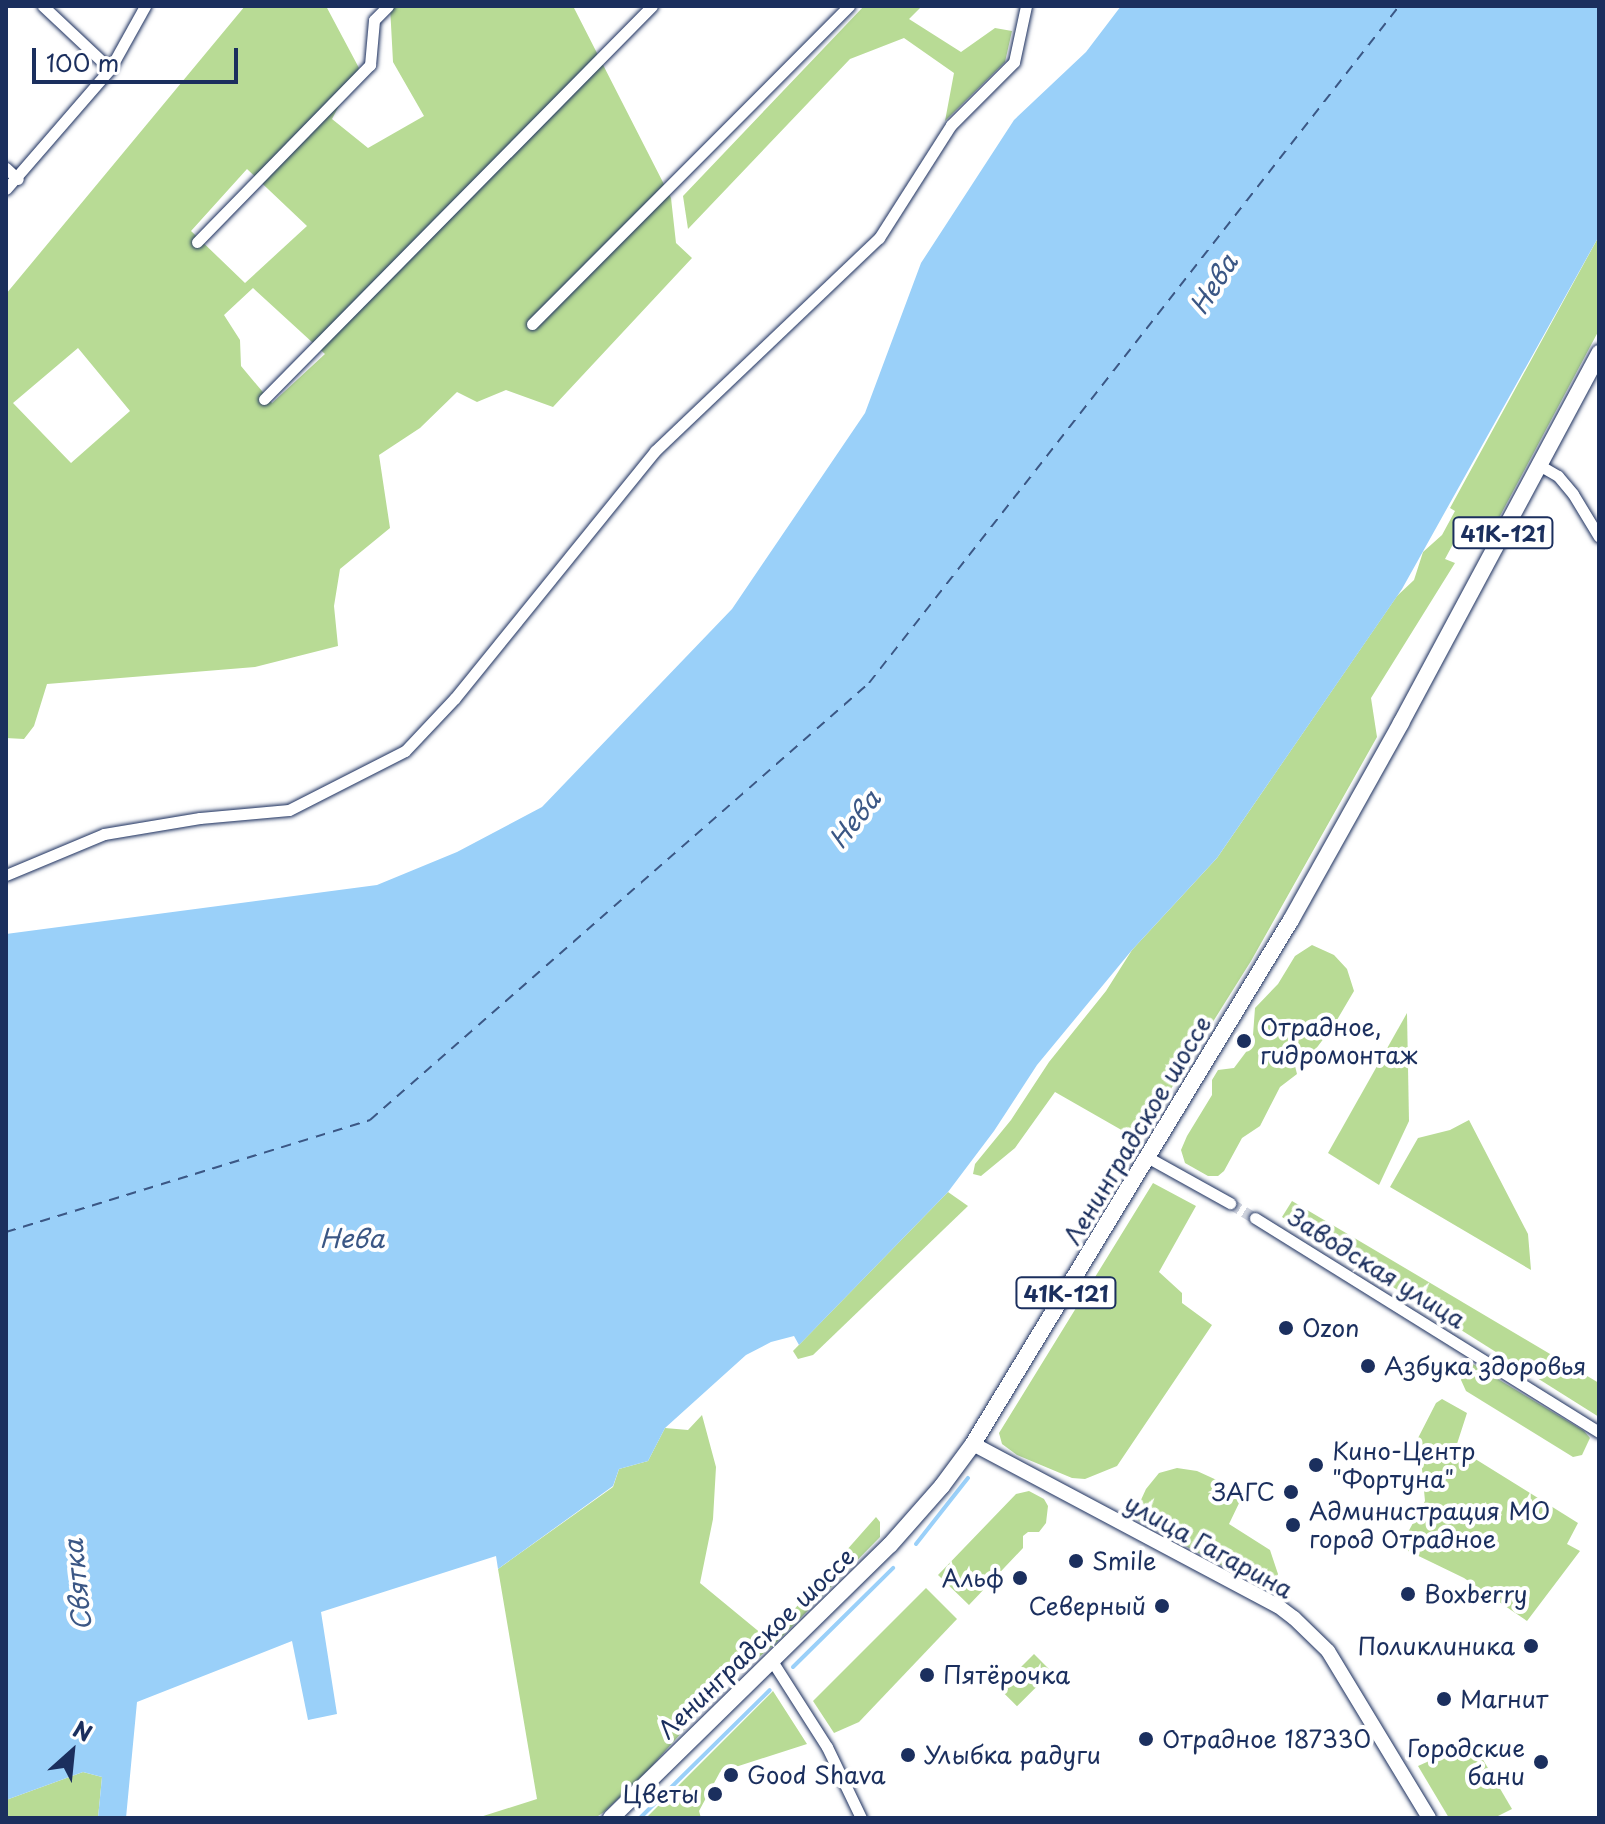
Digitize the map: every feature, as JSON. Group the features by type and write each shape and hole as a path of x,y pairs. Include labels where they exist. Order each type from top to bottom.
{"main road":[{"name":"41К-121","path":"1539,465 1599,353"},
{"name":"Ленинградское шоссе","path":"611,1818 909,1525 973,1444 1149,1158 1306,894 1539,465"}],"street":[{"path":"43,6 110,69"},
{"path":"6,189 18,179 110,69 145,6"},
{"path":"197,242 370,65 374,20 388,6"},
{"path":"264,399 652,6"},
{"path":"532,324 849,6"},
{"path":"6,875 104,834 200,818 289,810 405,751 455,698 655,451 879,238 951,125 1014,62 1026,6"},
{"path":"6,168 18,179"},
{"path":"1539,465 1558,476 1573,494 1599,537"},
{"path":"1149,1158 1230,1203"},
{"name":"Заводская улица","path":"1255,1218 1599,1432"},
{"name":"улица Гагарина","path":"973,1444 1278,1606 1294,1618 1328,1651 1429,1818"},
{"path":"772,1661 827,1747 861,1818"}],"green space":[{"path":"245,6 326,6 359,68 332,119 368,148 424,116 393,62 390,6 573,6 671,198 676,243 692,258 553,407 506,390 477,402 457,392 420,428 379,455 390,528 340,569 334,606 338,646 255,667 47,684 34,726 24,739 6,738 6,294","holes":["247,169 307,226 245,283 191,231","253,288 325,354 272,403 241,366 240,340 224,315","78,348 130,411 71,463 13,403"]},
{"path":"864,6 922,6 909,19 961,52 995,28 1012,31 1005,62 945,121 954,73 904,38 850,59 688,229 683,196"},
{"path":"1599,236 1599,330 1492,531 1467,518 1445,559 1455,563 1371,698 1377,737 1251,961 1139,1140 1055,1092 1015,1148 981,1176 973,1174 975,1164 1011,1120 1049,1062 1106,991 1132,950 1217,858 1397,596 1414,580 1423,552 1442,535 1455,511 1450,508"},
{"path":"1312,945 1334,955 1347,969 1354,991 1315,1050 1304,1053 1295,1066 1297,1074 1280,1087 1260,1126 1242,1138 1224,1171 1218,1176 1208,1176 1185,1163 1181,1150 1212,1095 1212,1080 1218,1070 1234,1068 1246,1052 1253,1035 1255,1008 1278,984 1295,956"},
{"path":"1407,1013 1409,1121 1379,1185 1328,1153"},
{"path":"1469,1120 1528,1234 1531,1270 1390,1187 1418,1138 1450,1130"},
{"path":"1153,1183 1196,1206 1159,1272 1182,1293 1182,1303 1212,1325 1117,1466 1085,1479 1072,1478 1017,1455 1002,1444 999,1433"},
{"path":"948,1192 968,1206 813,1355 798,1359 793,1351"},
{"path":"1292,1201 1599,1383 1599,1417 1282,1217"},
{"path":"1473,1364 1584,1431 1590,1438 1582,1455 1573,1457 1466,1391 1461,1380 1464,1371"},
{"path":"1442,1399 1467,1413 1456,1447 1578,1523 1567,1544 1580,1551 1527,1621 1464,1578 1400,1547 1425,1501 1422,1469 1414,1455 1417,1440 1436,1403"},
{"path":"702,1415 716,1467 713,1519 700,1583 768,1639 876,1517 880,1522 880,1537 774,1645 749,1665 739,1661 711,1685 717,1693 650,1768 604,1812 595,1818 477,1818 537,1799 498,1569 613,1487 619,1469 648,1461 665,1428 688,1430"},
{"path":"1177,1468 1197,1471 1221,1482 1242,1497 1229,1524 1270,1550 1278,1574 1275,1581 1265,1587 1256,1584 1139,1521 1135,1513 1146,1489 1159,1473"},
{"path":"1029,1491 1044,1499 1048,1506 1046,1523 1039,1532 1028,1532 1023,1536 1023,1548 969,1605 938,1575 1016,1494"},
{"path":"926,1588 957,1619 859,1722 834,1733 813,1701"},
{"path":"1034,1654 1052,1672 1017,1706 999,1689"},
{"path":"773,1691 807,1744 720,1772 699,1811 701,1818 646,1818"},
{"path":"1456,1749 1482,1758 1512,1809 1494,1818 1449,1818 1418,1766"},
{"path":"83,1772 102,1777 98,1818 6,1818 6,1800"}],"water":[{"name":"Нева","path":"1121,6 1599,6 1599,236 1402,589 1217,858 1132,950 1037,1065 994,1131 948,1192 799,1345 794,1336 771,1342 746,1355 665,1428 648,1461 619,1469 613,1486 498,1569 496,1556 321,1612 337,1714 308,1720 292,1641 137,1702 126,1818 98,1818 102,1777 83,1772 6,1800 6,934 377,885 457,852 542,807 732,609 865,413 921,263 1014,120 1086,52"}],"waterway":[{"path":"916,1544 968,1478"},
{"path":"793,1667 893,1568"},
{"path":"640,1818 770,1690"}],"ferry route":[{"path":"6,1232 370,1120 869,683 1399,6"}],"tunnel":[{"path":"1230,1203 1255,1218"}],"place":[{"name":"Отрадное, гидромонтаж","path":"1244,1041"},
{"name":"Ozon","path":"1286,1328"},
{"name":"Азбука здоровья","path":"1368,1366"},
{"name":"Кино-Центр \"Фортуна\"","path":"1316,1465"},
{"name":"ЗАГС","path":"1291,1492"},
{"name":"Администрация МО город Отрадное","path":"1293,1525"},
{"name":"Smile","path":"1076,1561"},
{"name":"Альф","path":"1020,1578"},
{"name":"Boxberry","path":"1408,1594"},
{"name":"Северный","path":"1162,1606"},
{"name":"Поликлиника","path":"1531,1646"},
{"name":"Пятёрочка","path":"927,1675"},
{"name":"Магнит","path":"1444,1699"},
{"name":"Отрадное 187330","path":"1146,1739"},
{"name":"Улыбка радуги","path":"908,1755"},
{"name":"Городские бани","path":"1541,1762"},
{"name":"Good Shava","path":"731,1775"},
{"name":"Цветы","path":"715,1794"}],"water label":[{"name":"Святка","path":"77,1585"}]}
